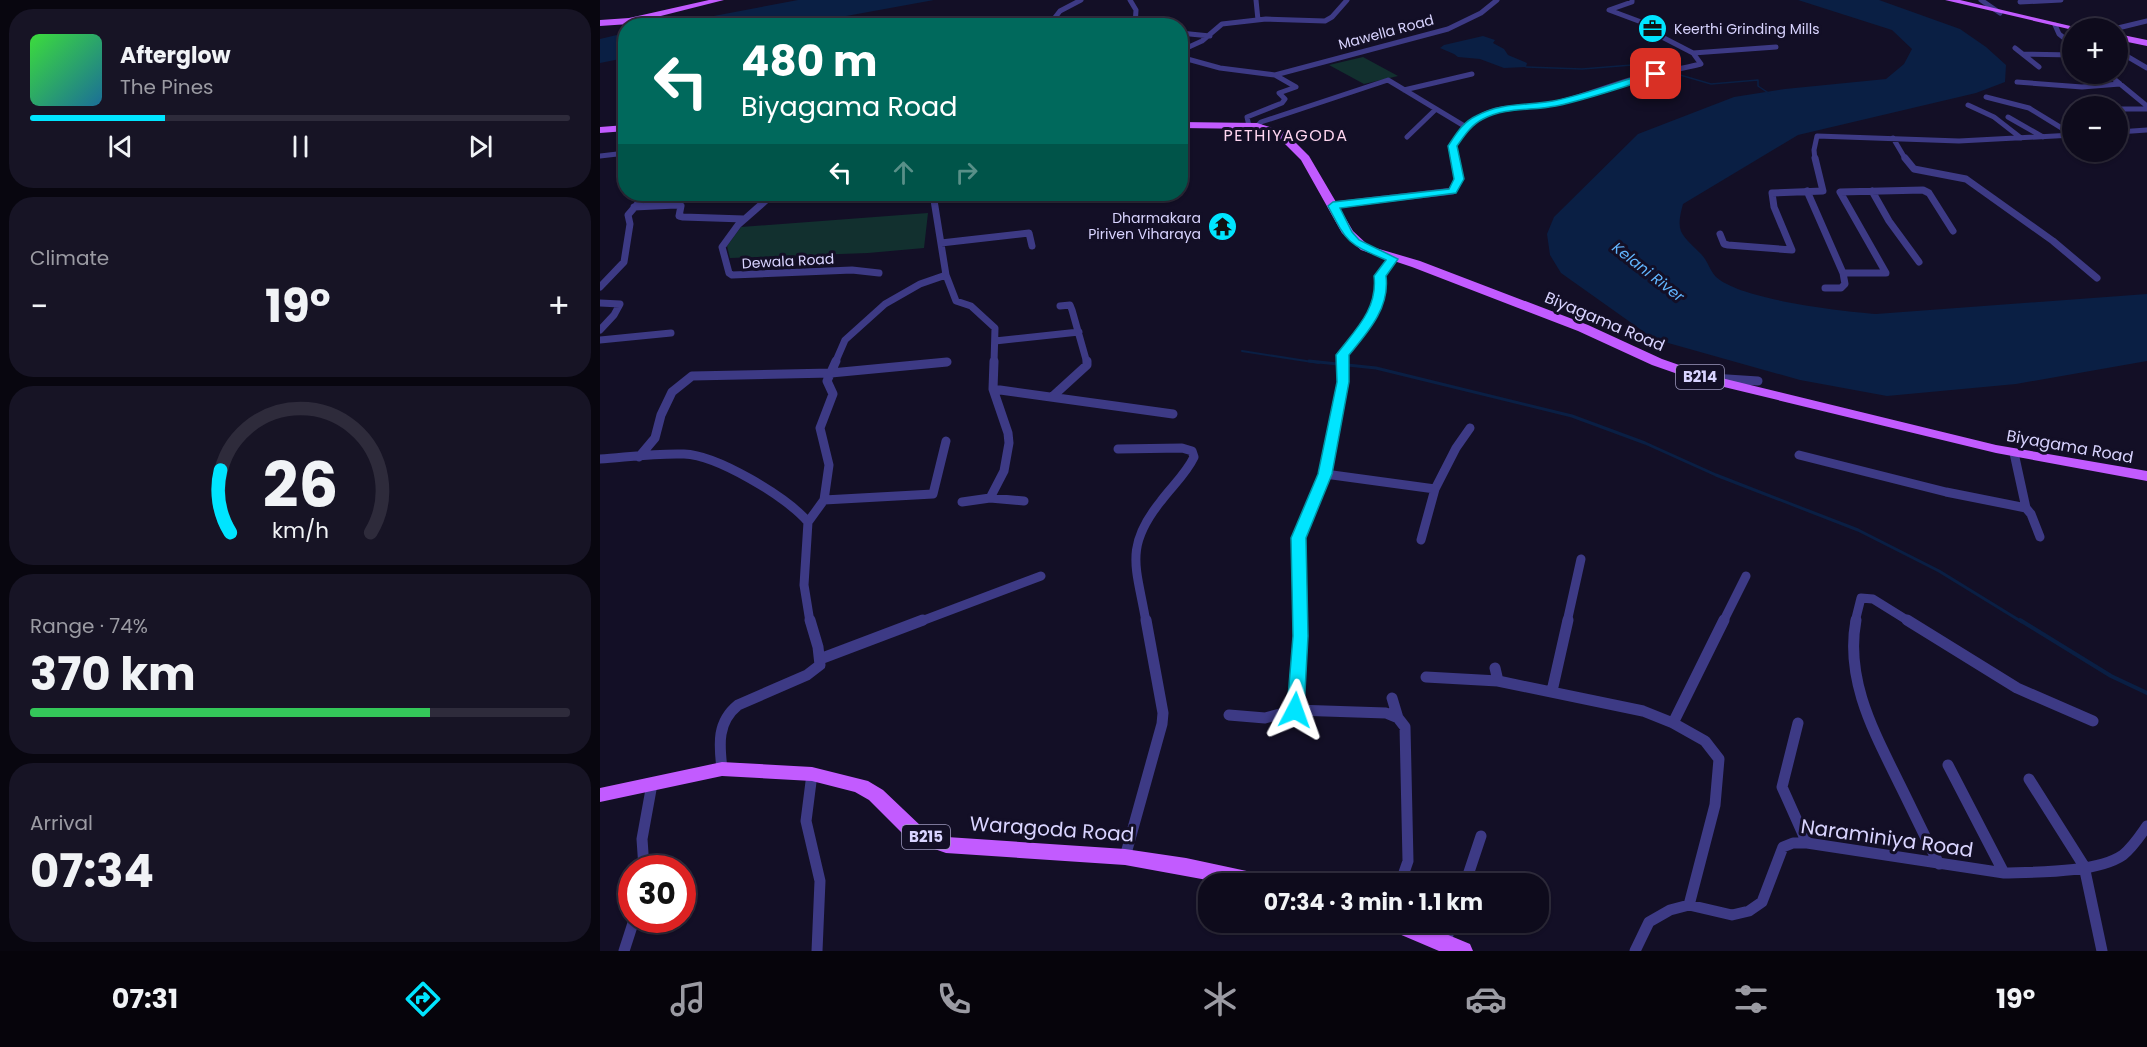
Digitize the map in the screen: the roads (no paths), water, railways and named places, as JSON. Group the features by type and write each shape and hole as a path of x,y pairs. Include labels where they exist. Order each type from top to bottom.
{"main road":[{"path":"642,18 720,0"},
{"path":"1949,0 2062,26"},
{"path":"601,24 618,22"},
{"path":"2128,39 2147,43"},
{"name":"Biyagama Road","path":"1188,125 1253,126 1281,134 1305,158 1355,242 1393,259 1416,264 1583,328 1657,362 1700,377 2014,453 2147,476"},
{"path":"600,130 618,127"},
{"name":"Waragoda Road","path":"600,795 722,769 812,774 861,786 876,795 916,834 945,845 1125,857 1219,873"},
{"path":"1420,933 1454,947"}],"street":[{"path":"1055,18 1060,11 1081,0"},
{"path":"1130,0 1136,10 1136,18"},
{"path":"1256,0 1258,20"},
{"name":"Mawella Road","path":"1188,47 1210,36 1220,25 1258,20 1325,21 1332,17 1347,0"},
{"name":"Mawella Road","path":"1275,75 1436,30 1448,29 1481,13 1497,0"},
{"path":"1333,206 1453,191 1459,179 1452,146 1466,127 1490,112 1510,106 1540,106 1638,78 1700,65 1701,62 1692,53 1662,37 1660,29 1609,10 1632,2 1632,0"},
{"path":"1981,0 2004,13 2020,5 2020,1 2061,0"},
{"path":"2128,26 2147,21"},
{"path":"2055,25 2062,36"},
{"path":"1188,34 1210,36"},
{"path":"1692,53 1776,47"},
{"path":"2015,48 2039,67"},
{"path":"2024,54 2062,55"},
{"path":"2128,57 2147,68"},
{"path":"1188,59 1220,68 1275,75 1296,87 1279,93 1285,99 1282,103 1247,117 1253,126 1388,80 1466,127"},
{"path":"1404,90 1472,74"},
{"path":"2018,82 2082,87 2120,84 2147,107"},
{"path":"1986,96 2029,108 2062,128"},
{"path":"1968,105 1994,117 2021,138"},
{"path":"2128,108 2147,107"},
{"path":"1407,137 1435,110"},
{"path":"2008,117 2044,137"},
{"path":"2128,131 2147,130"},
{"path":"1720,234 1724,244 1728,245 1792,250 1774,207 1772,193 1823,191 1816,165 1815,141 1817,136 1959,141 2062,136"},
{"path":"1893,138 1908,164 1914,169 1966,179 2053,241 2097,278"},
{"path":"600,156 618,154"},
{"path":"1844,273 1886,273 1840,192 1923,190 1929,193 1953,231"},
{"path":"1807,191 1844,273 1845,284 1841,288 1825,288"},
{"path":"1872,191 1889,221 1919,262"},
{"path":"602,283 624,262 630,224 628,215 640,201"},
{"name":"Dewala Road","path":"765,201 728,236 722,247 729,273 732,275 852,270 879,273"},
{"path":"934,201 946,276 956,300 971,306 995,328 993,389 1008,433 1009,443 1004,471 990,498"},
{"path":"634,207 676,205 681,206 679,216 683,217 744,219"},
{"path":"941,243 1029,233 1032,246"},
{"path":"1295,710 1300,636 1298,538 1325,474 1343,382 1342,355 1370,321 1382,290 1380,276 1393,259"},
{"path":"722,769 720,734 723,720 728,712 738,705 807,675 817,669 820,659 819,647 812,632 804,585 808,522 824,500 829,465 820,428 833,394 827,381 845,340 885,304 920,284 946,276"},
{"path":"600,303 620,304 614,315 600,330"},
{"path":"1053,396 1087,365 1075,313 1070,304 1060,306"},
{"path":"995,341 1079,332"},
{"path":"600,340 671,333"},
{"path":"639,457 655,438 672,392 692,375 831,373 947,362"},
{"path":"1700,377 1758,381"},
{"path":"993,389 1173,414"},
{"path":"1421,540 1435,489 1456,448 1470,428"},
{"path":"824,500 933,494 946,441"},
{"path":"1118,449 1182,448 1192,452 1194,457 1189,467 1138,533 1134,545 1163,713 1162,724 1125,857"},
{"path":"2014,453 2026,508 2031,514 2040,537"},
{"path":"600,459 684,454 706,457 758,484 798,510 808,522"},
{"path":"1799,455 1946,492 2026,508"},
{"path":"1325,474 1435,489"},
{"path":"962,502 990,498 1024,501"},
{"path":"1552,691 1581,559"},
{"path":"820,659 867,640 991,597 1041,576"},
{"path":"1673,723 1746,576"},
{"path":"1939,864 1865,715 1856,683 1852,654 1861,598 1873,599 2017,688 2093,721"},
{"path":"1495,668 1498,681"},
{"path":"1426,677 1498,681 1642,711 1673,723 1705,741 1719,759 1715,805 1689,905 1659,915 1649,922 1635,951"},
{"path":"1392,698 1398,718 1405,728 1408,861 1404,873"},
{"path":"1229,715 1265,718 1295,710 1386,713 1398,718"},
{"path":"1798,723 1782,787 1807,843"},
{"path":"1948,765 2004,873"},
{"path":"812,774 806,821 820,881 817,951"},
{"path":"2029,779 2084,866 2102,951"},
{"path":"643,855 642,839 652,784"},
{"name":"Naraminiya Road","path":"1689,905 1732,915 1749,911 1762,902 1783,847 1793,843 1807,843 2004,873 2031,873 2084,866 2119,858 2147,826"},
{"path":"1469,873 1481,836"},
{"path":"624,951 630,933"}],"water":[{"path":"798,0 934,0 835,18 703,18"},
{"name":"Kelani River","path":"1798,0 1879,0 1960,29 1986,47 2006,65 2005,82 1976,93 1798,135 1683,204 1680,227 1684,237 1703,257 1716,277 1729,285 1769,298 1816,307 1876,314 2147,294 2147,361 2016,384 1887,396 1800,380 1654,339 1561,273 1550,255 1547,234 1554,217 1638,134 1734,97 1785,89 1886,79 1904,64 1912,49 1892,30"},
{"path":"618,35 618,59 600,63 600,39"},
{"path":"1483,36 1495,40 1493,43 1504,49 1508,55 1527,63 1526,67 1504,68 1480,59 1458,57 1440,48 1444,45"}],"waterway":[{"path":"1526,67 1582,69 1632,65 1664,70"},
{"path":"1670,72 1711,84 1758,80 1758,86 1770,94"},
{"path":"1242,351 1319,363"},
{"path":"1309,361 1376,368 1572,416 1645,443 1716,475 1858,530 1939,571 2022,622"},
{"path":"2020,620 2111,676 2147,693"}],"place":[{"name":"Keerthi Grinding Mills","path":"1653,29"},
{"name":"Dharmakara Piriven Viharaya","path":"1222,226"}],"district":[{"name":"PETHIYAGODA","path":"1286,135"}]}
